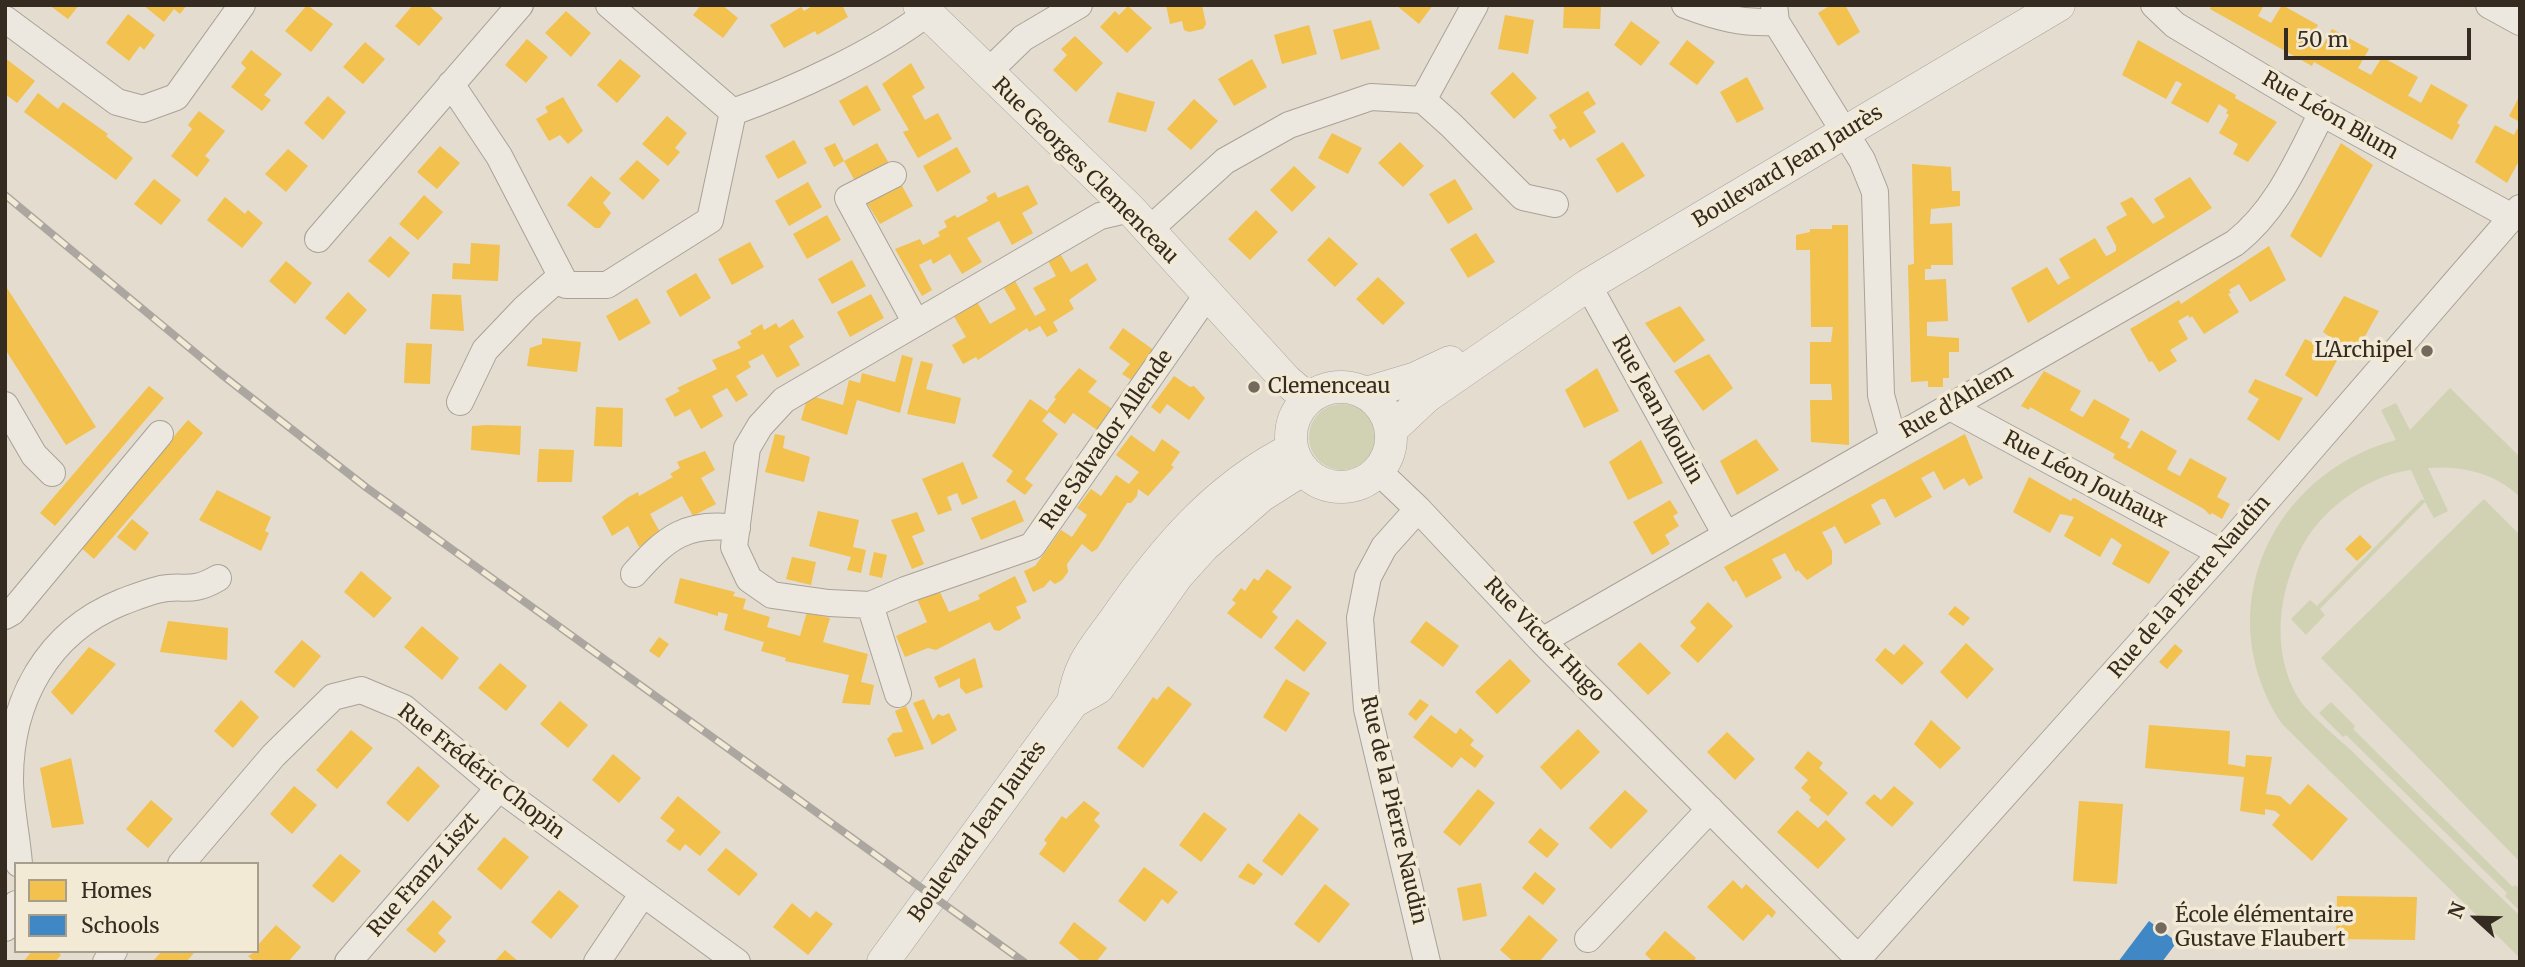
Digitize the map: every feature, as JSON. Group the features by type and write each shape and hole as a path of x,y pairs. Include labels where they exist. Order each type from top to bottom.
{"street":[{"path":"5,19 117,102 143,109 176,97 242,5"},
{"path":"318,239 520,5"},
{"path":"609,5 733,112"},
{"path":"987,74 1023,38 1079,5"},
{"path":"1423,100 1475,5"},
{"path":"1685,5 1716,17 1752,23 1775,14 1862,160 1875,192 1881,395 1893,439"},
{"name":"Boulevard Jean Jaurès","path":"1391,430 1426,397 1518,330 1588,285 2059,5"},
{"name":"Rue Léon Blum","path":"2154,5 2175,25 2322,113 2516,213"},
{"path":"2488,5 2520,22"},
{"path":"733,112 782,94 905,29 922,9"},
{"name":"Rue Georges Clemenceau","path":"922,9 1140,220 1286,380 1308,398"},
{"path":"451,85 499,156 566,285 607,285 710,220 733,112"},
{"path":"1140,220 1225,161 1289,125 1371,97 1423,100 1523,197 1555,204"},
{"name":"Rue d'Ahlem","path":"1542,641 2235,243 2258,225 2277,200 2322,113"},
{"path":"893,175 848,198 916,323"},
{"name":"Rue de la Pierre Naudin","path":"1856,960 2221,553 2516,213"},
{"name":"Rue Salvador Allende","path":"1140,220 1100,216 784,400 760,426 747,448 734,547 749,579 772,595 829,603 870,605 1032,546 1207,295"},
{"path":"460,402 485,350 525,308 561,276"},
{"name":"Rue Jean Moulin","path":"1588,285 1726,535"},
{"name":"Boulevard Jean Jaurès","path":"1366,393 1416,379 1518,330"},
{"path":"1336,387 1366,393 1387,416 1391,430 1389,452 1378,471 1361,484 1340,488 1319,483 1297,460 1290,431 1296,413 1308,398 1336,387"},
{"path":"5,405 34,454 52,473"},
{"name":"Rue Léon Jouhaux","path":"1950,407 2221,553"},
{"path":"5,617 12,612 160,433"},
{"name":"Boulevard Jean Jaurès","path":"883,962 1073,702 1098,688 1177,576 1204,546 1297,460"},
{"name":"Rue Victor Hugo","path":"1378,471 1856,960"},
{"name":"Rue de la Pierre Naudin","path":"1418,509 1384,547 1368,577 1360,618 1367,709 1427,962"},
{"path":"634,574 663,542 695,527 737,528"},
{"path":"19,862 10,780 13,733 29,683 51,650 78,625 118,603 158,589 200,588 218,578"},
{"path":"870,605 898,695"},
{"name":"Rue Frédéric Chopin","path":"183,862 273,756 332,697 361,690 404,708 499,788 737,962"},
{"name":"Rue Franz Liszt","path":"348,962 499,788"},
{"path":"1588,939 1710,809"},
{"path":"597,962 642,894"}],"green space":[{"path":"2450,388 2520,457 2520,497 2500,482 2477,472 2428,468 2448,511 2434,518 2425,502 2320,609 2325,615 2306,635 2291,619 2310,600 2317,606 2422,499 2425,501 2411,470 2380,478 2350,495 2336,505 2313,530 2295,561 2281,618 2283,658 2297,696 2309,711 2520,916 2520,958 2282,724 2260,681 2251,637 2252,594 2264,553 2285,515 2315,483 2352,457 2396,440 2381,410 2396,403 2410,430"},
{"path":"1348,404 1366,413 1373,424 1373,450 1366,461 1355,468 1336,470 1318,461 1311,450 1309,431 1318,413 1329,406"},
{"path":"2484,499 2520,535 2520,862 2321,658"},
{"path":"2331,702 2355,726 2353,729 2513,887 2515,885 2520,889 2520,911 2505,896 2507,893 2346,735 2343,737 2319,713"}],"building: Homes":[{"path":"49,5 79,5 68,19"},
{"path":"143,5 187,5 180,14 174,9 164,22"},
{"path":"307,5 333,24 311,52 285,31"},
{"path":"413,5 428,5 443,18 419,46 395,26"},
{"path":"701,5 722,5 738,18 723,38 693,15"},
{"path":"814,5 842,5 848,17 817,35 815,31 784,48 770,25 801,7 804,11"},
{"path":"1166,5 1202,5 1206,24 1203,29 1189,32 1184,30 1182,21 1170,24"},
{"path":"1396,5 1433,5 1419,24"},
{"path":"1564,5 1601,5 1600,29 1563,28"},
{"path":"1831,5 1845,5 1860,32 1838,46 1818,13"},
{"path":"2212,5 2264,5 2258,16 2271,23 2282,5 2318,25 2307,44 2317,49 2322,47 2332,29 2369,49 2358,68 2371,75 2382,57 2418,77 2408,96 2421,103 2431,84 2468,105 2457,123 2460,125 2452,140 2314,62 2312,66 2210,9"},
{"path":"1128,6 1152,28 1127,53 1100,27 1115,11 1119,15"},
{"path":"566,11 591,33 571,57 545,33"},
{"path":"128,14 155,35 144,50 140,46 129,61 106,43"},
{"path":"1505,15 1534,20 1528,54 1498,49"},
{"path":"1371,20 1380,49 1341,60 1333,30"},
{"path":"1631,21 1660,42 1641,66 1614,45"},
{"path":"1309,25 1317,54 1282,64 1274,35"},
{"path":"1075,36 1103,63 1076,92 1053,70 1067,55 1061,49"},
{"path":"527,39 548,57 526,83 505,65"},
{"path":"1687,40 1715,62 1697,85 1669,64"},
{"path":"2138,40 2236,95 2235,98 2277,122 2248,162 2233,154 2238,144 2219,133 2229,115 2226,113 2228,110 2219,104 2208,123 2171,103 2182,84 2179,82 2176,81 2166,99 2122,75"},
{"path":"365,42 385,59 363,84 343,67"},
{"path":"251,50 282,74 264,95 271,100 262,111 231,87 246,68 241,63"},
{"path":"5,58 35,81 17,103 5,94"},
{"path":"620,59 641,76 617,103 597,85"},
{"path":"1252,59 1267,87 1234,106 1218,79"},
{"path":"911,63 925,88 912,96 925,120 938,113 952,139 918,158 903,132 909,130 882,84"},
{"path":"1513,72 1537,98 1514,119 1490,93"},
{"path":"1747,77 1764,109 1737,123 1720,92"},
{"path":"867,85 881,110 853,126 839,101"},
{"path":"1588,91 1596,104 1583,112 1596,132 1570,148 1564,138 1560,141 1553,130 1557,128 1549,115"},
{"path":"1117,92 1155,102 1146,132 1108,122"},
{"path":"38,93 58,109 63,102 108,134 106,136 133,158 116,180 24,112"},
{"path":"2520,95 2520,122 2509,116"},
{"path":"328,96 346,112 323,140 304,123"},
{"path":"563,97 583,131 568,144 560,135 549,141 536,119 548,112 545,107"},
{"path":"1194,99 1218,121 1191,150 1167,129"},
{"path":"199,111 225,131 205,156 210,160 197,177 171,156 192,129 188,125"},
{"path":"667,116 687,133 675,148 680,152 668,166 642,144"},
{"path":"2495,125 2514,135 2517,129 2520,130 2520,159 2507,183 2475,162"},
{"path":"1332,133 1362,148 1348,174 1318,158"},
{"path":"794,140 807,163 778,179 765,156"},
{"path":"1400,142 1424,166 1403,187 1378,163"},
{"path":"1623,142 1645,176 1617,193 1596,159"},
{"path":"835,143 844,161 834,167 824,148"},
{"path":"877,143 890,165 856,183 844,161"},
{"path":"2341,143 2373,165 2321,258 2290,236"},
{"path":"440,146 460,163 437,189 417,172"},
{"path":"957,147 971,172 937,192 923,166"},
{"path":"288,149 308,166 286,192 265,174"},
{"path":"637,160 660,180 643,200 619,179"},
{"path":"1912,164 1951,167 1952,191 1960,191 1960,206 1931,209 1930,224 1952,223 1953,265 1931,265 1931,269 1925,269 1925,280 1946,279 1948,321 1927,322 1927,336 1959,338 1959,352 1949,352 1949,378 1943,378 1943,387 1928,387 1928,381 1911,382 1908,265 1914,264"},
{"path":"1294,166 1316,187 1292,212 1270,190"},
{"path":"591,176 611,193 603,203 611,213 600,228 595,228 567,205"},
{"path":"2190,177 2212,208 2028,323 2011,288 2047,267 2058,285 2070,278 2059,259 2095,238 2106,256 2116,251 2106,227 2127,215 2120,203 2132,197 2153,224 2165,217 2154,199"},
{"path":"154,179 181,200 161,225 134,204"},
{"path":"1455,179 1473,209 1448,224 1429,194"},
{"path":"808,182 822,207 789,226 775,201"},
{"path":"901,184 913,206 880,224 867,203"},
{"path":"1028,185 1038,204 1022,213 1033,233 1012,245 999,221 967,238 982,262 962,274 950,254 933,264 931,259 919,265 932,290 922,296 895,249 920,239 923,245 940,236 938,232 947,227 944,221 955,215 957,218 988,201 986,197 995,192 998,198"},
{"path":"424,195 443,212 418,240 399,224"},
{"path":"225,197 245,214 248,210 263,223 242,248 207,220"},
{"path":"1256,210 1278,232 1250,260 1228,239"},
{"path":"827,215 841,240 807,259 793,234"},
{"path":"1832,225 1848,225 1849,445 1811,442 1810,400 1832,400 1832,397 1831,384 1810,384 1810,342 1831,342 1833,327 1811,327 1810,250 1796,250 1796,235 1810,232 1810,229 1832,229"},
{"path":"1476,233 1495,262 1468,278 1450,249"},
{"path":"390,236 410,253 389,278 368,261"},
{"path":"1329,237 1358,264 1335,287 1307,260"},
{"path":"750,242 764,267 732,285 718,259"},
{"path":"471,243 500,245 498,281 452,279 453,263 470,264"},
{"path":"2269,246 2286,280 2250,302 2239,284 2229,290 2231,293 2228,294 2239,312 2204,334 2192,316 2190,318 2188,315 2178,321 2188,339 2170,350 2177,361 2159,372 2152,361 2149,362 2130,329 2179,300 2181,304"},
{"path":"1059,252 1071,272 1087,263 1097,280 1069,300 1074,309 1053,322 1058,331 1047,337 1040,326 1029,332 1027,328 978,360 976,357 963,364 952,345 966,337 952,313 976,300 990,324 1016,309 1002,285 1014,279 1035,316 1046,310 1033,288 1056,276 1047,259"},
{"path":"852,260 866,286 832,304 818,279"},
{"path":"286,261 312,283 295,304 269,281"},
{"path":"696,273 711,298 680,317 666,291"},
{"path":"1378,277 1405,303 1383,325 1356,299"},
{"path":"5,285 96,427 66,445 5,349"},
{"path":"348,292 367,310 345,335 325,318"},
{"path":"432,294 461,295 464,331 430,329"},
{"path":"871,294 884,318 850,337 837,312"},
{"path":"2344,296 2379,311 2355,354 2323,332"},
{"path":"637,298 651,323 619,341 606,316"},
{"path":"1680,306 1705,340 1674,363 1645,323"},
{"path":"793,319 804,337 789,346 800,365 777,378 763,354 748,362 751,367 736,376 748,395 736,402 727,388 712,396 723,416 701,429 690,409 675,417 665,399 680,391 677,388 717,369 712,360 741,348 737,342 752,334 750,331 762,324 764,330 776,323 779,328"},
{"path":"1123,328 1155,351 1133,381 1122,374 1130,364 1109,348"},
{"path":"542,338 581,342 577,372 527,366 530,348 542,344"},
{"path":"2305,339 2340,355 2317,397 2285,375"},
{"path":"406,343 432,344 430,384 404,383"},
{"path":"1709,354 1733,388 1703,411 1674,371"},
{"path":"902,355 913,358 900,413 857,400 847,435 801,420 808,395 843,405 849,380 860,383 862,373 895,382"},
{"path":"921,361 933,364 926,389 961,398 955,424 907,414"},
{"path":"1079,368 1097,381 1088,392 1112,409 1097,430 1073,413 1065,424 1049,412 1042,421 1058,434 1025,479 1033,485 1025,495 1006,481 1013,471 992,456 1030,399 1047,411 1056,399 1054,397"},
{"path":"1597,368 1619,411 1584,428 1565,390"},
{"path":"2044,371 2081,391 2070,410 2080,416 2083,417 2094,399 2130,419 2120,438 2130,443 2127,447 2130,449 2141,430 2177,451 2167,469 2170,471 2180,476 2190,458 2227,478 2217,497 2230,504 2222,519 2212,513 2210,515 2204,509 2113,458 2115,454 2030,407 2029,410 2021,406"},
{"path":"1174,376 1190,387 1194,386 1205,398 1189,420 1167,404 1160,414 1151,407"},
{"path":"2255,379 2303,398 2279,441 2247,419 2259,399 2248,392"},
{"path":"149,386 164,398 55,526 40,513"},
{"path":"596,407 623,408 622,447 594,446"},
{"path":"188,420 203,433 94,559 79,546"},
{"path":"472,426 521,426 520,455 471,450"},
{"path":"775,434 785,436 783,448 810,457 804,482 765,472"},
{"path":"1965,434 1983,478 1969,486 1964,478 1944,490 1934,471 1921,478 1932,497 1895,518 1885,499 1881,499 1871,505 1881,524 1845,544 1835,526 1822,532 1832,551 1832,564 1807,580 1798,570 1796,572 1785,553 1772,559 1782,578 1746,598 1736,580 1733,582 1724,567"},
{"path":"1131,435 1154,452 1162,439 1180,452 1171,465 1174,467 1148,496 1138,489 1137,496 1131,503 1127,503 1097,549 1092,552 1082,544 1067,564 1068,572 1062,580 1055,584 1050,580 1044,587 1033,592 1024,571 1035,566 1061,530 1072,537 1087,515 1077,508 1091,489 1101,496 1116,475 1129,484 1139,472 1116,455"},
{"path":"1756,439 1779,470 1737,495 1720,461"},
{"path":"1641,440 1663,483 1628,500 1609,462"},
{"path":"539,449 574,450 572,482 537,482"},
{"path":"705,451 715,470 701,478 716,504 693,516 682,496 650,514 661,534 639,547 628,526 612,536 602,517 627,498 638,492 639,496 673,477 670,474 680,468 677,462"},
{"path":"963,462 978,498 962,505 957,493 947,497 952,510 938,515 922,479"},
{"path":"2029,477 2071,501 2076,499 2170,552 2149,584 2112,564 2122,545 2114,539 2111,538 2100,557 2064,536 2074,517 2060,514 2050,533 2013,512"},
{"path":"217,490 271,517 265,531 269,533 261,551 199,520"},
{"path":"1015,500 1024,521 981,540 971,518"},
{"path":"1670,500 1678,513 1673,516 1679,526 1665,535 1670,544 1652,555 1633,522"},
{"path":"818,511 859,520 853,547 866,550 861,573 847,570 851,557 809,546"},
{"path":"917,512 925,531 912,536 924,564 912,569 891,520"},
{"path":"132,519 149,533 135,551 117,537"},
{"path":"2360,535 2372,547 2357,561 2345,549"},
{"path":"874,552 887,555 882,578 869,575"},
{"path":"792,557 816,562 811,585 786,579"},
{"path":"1267,569 1292,587 1272,612 1278,617 1261,639 1227,613 1236,603 1232,600 1241,588 1245,591 1254,578 1258,581"},
{"path":"361,571 392,598 374,618 344,592"},
{"path":"1015,576 1027,602 1016,607 1021,618 999,631 994,630 990,622 936,650 928,648 905,657 896,636 927,622 917,599 939,590 949,612 980,599 978,595"},
{"path":"680,578 735,592 733,596 746,599 743,609 770,617 767,627 800,636 807,612 830,618 823,642 868,654 861,682 874,685 870,705 842,703 849,675 785,661 786,658 761,651 764,642 724,630 728,614 718,612 718,616 674,603"},
{"path":"1708,602 1733,626 1698,663 1680,646 1696,628 1690,622"},
{"path":"1955,606 1970,618 1963,626 1948,614"},
{"path":"1297,619 1327,643 1304,672 1274,648"},
{"path":"168,621 228,628 227,660 160,652"},
{"path":"1426,621 1459,646 1443,667 1410,642"},
{"path":"422,626 459,658 442,680 404,647"},
{"path":"659,637 669,644 659,658 649,651"},
{"path":"302,640 321,656 294,688 274,672"},
{"path":"1640,642 1671,673 1648,695 1617,664"},
{"path":"1966,643 1994,669 1967,699 1940,672"},
{"path":"1904,644 1924,663 1902,685 1875,660 1885,648 1894,655"},
{"path":"2175,644 2183,651 2167,669 2159,662"},
{"path":"89,647 116,664 72,715 51,692"},
{"path":"975,658 983,687 966,694 960,687 960,678 939,688 934,677"},
{"path":"1510,659 1531,681 1497,714 1475,692"},
{"path":"500,663 527,686 506,711 478,688"},
{"path":"1286,679 1310,693 1286,732 1263,717"},
{"path":"1168,686 1192,704 1143,768 1117,748 1153,697 1157,700"},
{"path":"924,699 933,720 938,714 943,716 949,713 957,730 932,745 913,703"},
{"path":"1420,699 1429,705 1416,721 1408,714"},
{"path":"241,700 259,717 233,748 214,731"},
{"path":"560,701 588,725 568,748 540,724"},
{"path":"906,706 924,749 895,757 887,739 893,733 903,732 895,711"},
{"path":"1431,715 1456,734 1460,728 1474,740 1470,745 1484,756 1475,768 1461,757 1452,768 1413,737"},
{"path":"1931,720 1961,748 1940,769 1914,744"},
{"path":"2149,725 2230,731 2228,764 2245,767 2246,755 2272,757 2266,794 2280,796 2290,805 2308,784 2348,819 2312,861 2272,825 2280,815 2275,811 2265,809 2265,815 2240,811 2244,777 2145,768"},
{"path":"1578,729 1600,752 1561,790 1540,767"},
{"path":"351,730 373,748 337,789 316,770"},
{"path":"1727,732 1755,759 1735,780 1707,752"},
{"path":"1808,751 1823,763 1819,768 1848,793 1828,816 1809,800 1811,797 1801,788 1808,780 1794,768"},
{"path":"613,754 641,778 619,803 592,780"},
{"path":"71,758 84,824 52,828 40,768"},
{"path":"418,766 440,786 408,822 386,803"},
{"path":"294,786 317,805 292,834 270,814"},
{"path":"1894,786 1914,803 1892,827 1865,803 1874,794 1881,800"},
{"path":"1478,789 1495,803 1460,846 1443,832"},
{"path":"1625,790 1648,811 1611,849 1589,828"},
{"path":"678,796 721,832 700,856 685,844 680,851 666,841 675,830 660,818"},
{"path":"151,800 173,819 148,848 126,829"},
{"path":"1084,801 1100,813 1094,820 1100,826 1064,873 1039,854 1047,843 1044,840 1062,816 1066,819"},
{"path":"2079,801 2123,804 2117,884 2073,881"},
{"path":"1797,810 1818,828 1826,820 1846,839 1818,869 1777,832"},
{"path":"1204,812 1227,829 1201,862 1179,845"},
{"path":"1299,813 1319,829 1282,876 1262,861"},
{"path":"1540,828 1559,844 1547,858 1528,842"},
{"path":"504,837 529,857 501,890 477,869"},
{"path":"726,848 758,874 739,896 707,870"},
{"path":"340,854 361,871 333,903 312,886"},
{"path":"1248,863 1263,874 1254,885 1238,877"},
{"path":"1144,867 1178,892 1168,904 1162,899 1145,922 1118,901"},
{"path":"1535,872 1556,889 1543,905 1522,888"},
{"path":"1733,880 1742,889 1746,884 1776,912 1772,918 1768,914 1743,941 1707,907"},
{"path":"1481,883 1487,916 1463,921 1457,888"},
{"path":"1325,884 1350,904 1319,943 1294,924"},
{"path":"559,890 579,906 551,939 531,922"},
{"path":"2337,896 2417,897 2415,940 2336,939"},
{"path":"433,900 452,917 438,933 446,941 435,953 406,930"},
{"path":"792,903 810,918 816,911 833,924 808,955 773,927"},
{"path":"1529,915 1558,940 1539,962 1514,962 1500,950"},
{"path":"1074,922 1107,948 1096,962 1082,962 1059,943"},
{"path":"276,925 301,947 288,962 255,962 248,956 259,953 259,944"},
{"path":"1665,931 1696,958 1693,962 1653,962 1645,954"},
{"path":"505,950 519,962 494,962"},
{"path":"30,953 61,955 55,962 23,962"},
{"path":"160,953 194,953 186,962 152,962"}],"building: Schools":[{"path":"2149,921 2177,942 2162,962 2118,962"}],"railway":[{"path":"5,195 221,374 367,488 1024,962"}],"place":[{"name":"L'Archipel","path":"2427,351"},
{"name":"Clemenceau","path":"1254,387"},
{"name":"École élémentaire Gustave Flaubert","path":"2161,928"}]}
